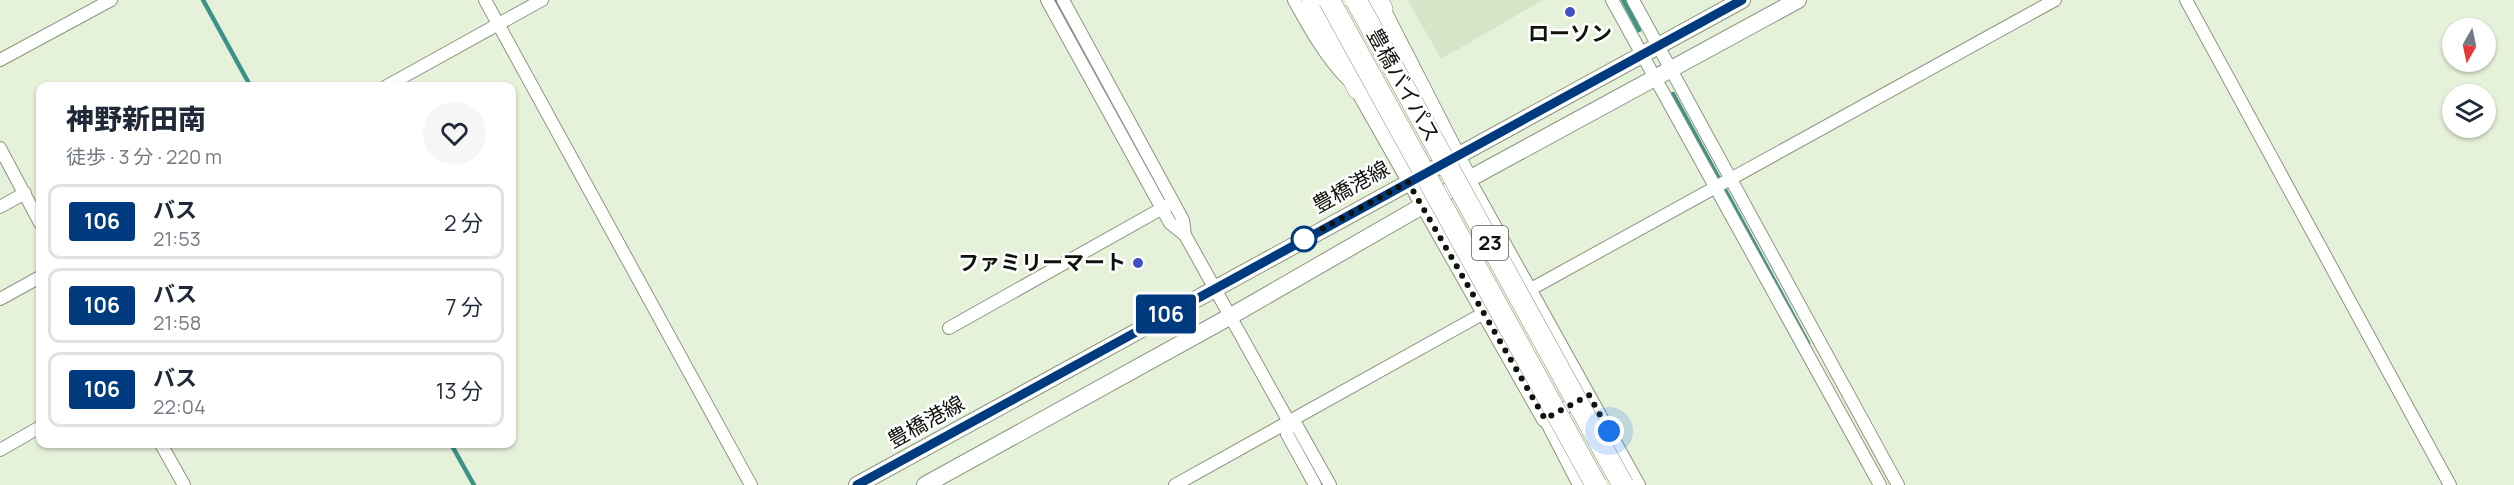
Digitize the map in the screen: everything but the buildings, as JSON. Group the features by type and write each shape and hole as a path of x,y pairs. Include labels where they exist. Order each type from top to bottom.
{"highway":[{"path":"1312,0 1340,50 1358,89"},
{"name":"豊橋バイパス","path":"1329,0 1596,485"},
{"name":"豊橋バイパス","path":"1356,0 1623,485"}],"main road":[{"name":"豊橋港線","path":"857,485 1742,0"},
{"path":"925,485 1231,316 1422,205 1798,0"},
{"path":"1381,3 1469,179"},
{"path":"1358,89 1408,182 1545,419"}],"street":[{"path":"0,60 111,0"},
{"path":"485,0 751,485"},
{"path":"394,82 542,0"},
{"path":"1047,0 1108,112 1167,205 1183,220 1185,235 1289,422 1297,426 1330,485"},
{"path":"1063,0 1120,105 1167,205"},
{"path":"1294,0 1316,39 1335,66 1358,89"},
{"path":"1612,0 1881,485"},
{"path":"1633,0 1779,272 1898,485"},
{"path":"1531,289 2055,0"},
{"path":"2186,0 2450,485"},
{"path":"1075,51 1088,44"},
{"path":"1108,112 1120,105"},
{"path":"0,148 36,215"},
{"path":"1469,179 1640,485"},
{"path":"0,207 25,193"},
{"path":"949,328 1167,205"},
{"path":"1766,280 1779,272"},
{"path":"0,298 36,279"},
{"path":"1175,485 1484,313"},
{"path":"1579,485 1545,419 1589,395"},
{"path":"1289,422 1287,434 1316,485"},
{"path":"0,450 36,429"},
{"path":"1857,443 1870,434"},
{"path":"163,448 184,485"}],"shaded area":[{"path":"1408,0 1543,0 1441,59"}],"waterway":[{"path":"203,0 248,82"},
{"path":"1054,0 1162,196"},
{"path":"1623,0 1639,30"},
{"path":"1673,94 1808,343"},
{"path":"1292,430 1309,461"},
{"path":"453,448 474,485"}],"bus line":[{"name":"106","path":"857,485 1742,0"}],"place":[{"name":"ローソン","path":"1570,12"},
{"name":"ファミリーマート","path":"1138,263"}],"route":[{"path":"1304,239 1408,182 1545,419 1589,395 1609,431"}]}
